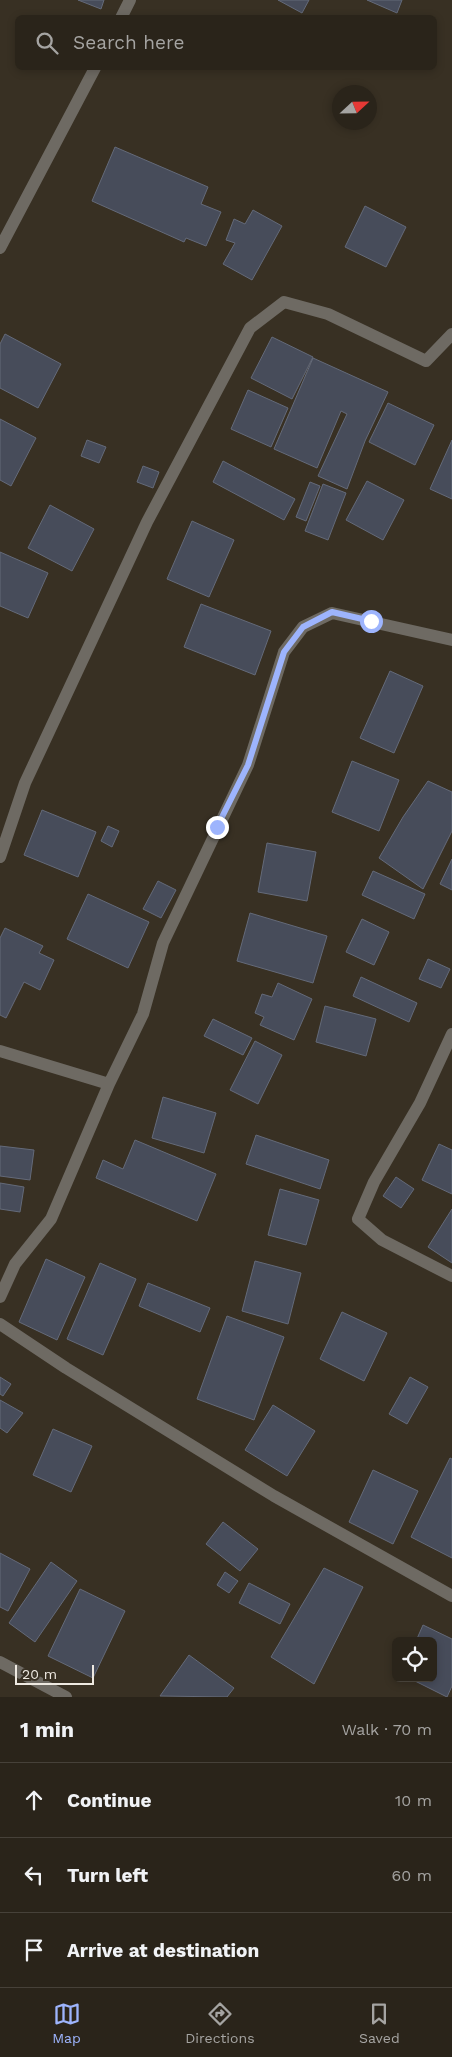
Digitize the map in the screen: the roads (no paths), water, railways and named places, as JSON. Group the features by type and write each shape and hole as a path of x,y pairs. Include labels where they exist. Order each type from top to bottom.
{"street":[{"path":"122,15 130,0"},
{"path":"0,248 93,70"},
{"path":"0,857 25,783 147,522 250,328 284,302 328,314 426,360 452,334"},
{"path":"0,1297 15,1264 51,1219 109,1084 143,1014 163,943 248,765 284,652 288,646 303,627 332,612 452,640"},
{"path":"452,1034 420,1102 374,1182 358,1219 382,1240 452,1276"},
{"path":"0,1051 109,1084"},
{"path":"0,1324 66,1368 274,1496 452,1596"},
{"path":"0,1662 66,1697"}]}
